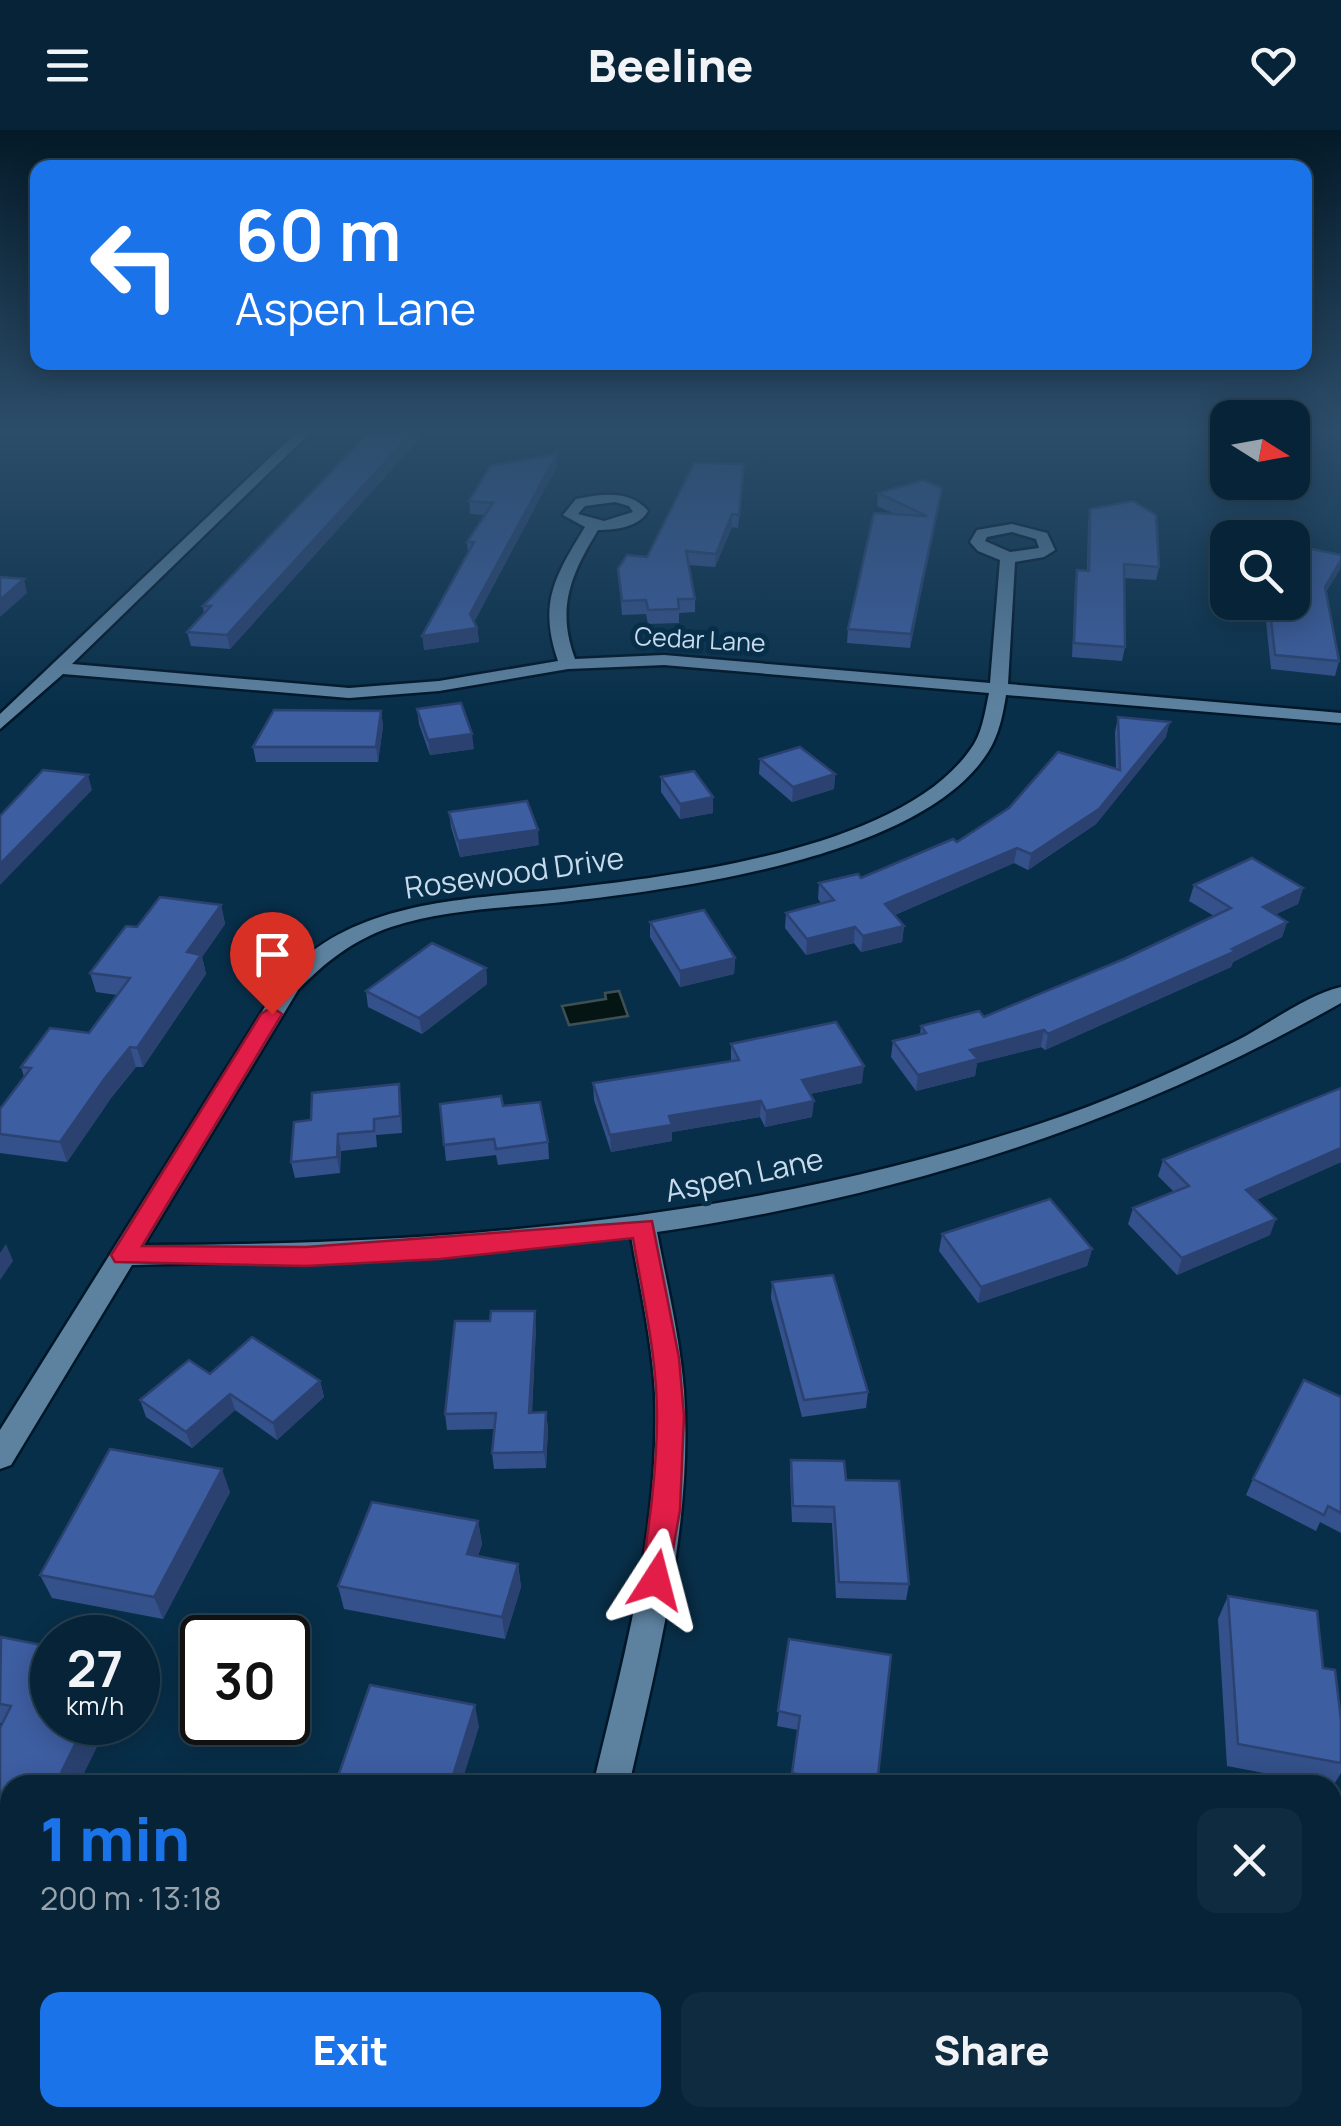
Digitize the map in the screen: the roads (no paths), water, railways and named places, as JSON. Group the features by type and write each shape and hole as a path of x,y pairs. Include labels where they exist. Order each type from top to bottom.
{"street":[{"path":"0,724 211,522"},
{"path":"568,664 554,621 555,595 594,525"},
{"name":"Rosewood Drive","path":"0,1456 289,986 339,940 413,913 673,879 795,852 889,823 921,806 967,768 982,748 994,718 1008,556"},
{"name":"Cedar Lane","path":"58,668 350,693 439,686 568,664 706,661 1341,718"},
{"name":"Aspen Lane","path":"124,1255 306,1256 440,1250 644,1228 794,1199 940,1164 1144,1094 1341,994"},
{"path":"613,1775 650,1614 666,1510 670,1416 666,1358 644,1228"}]}
